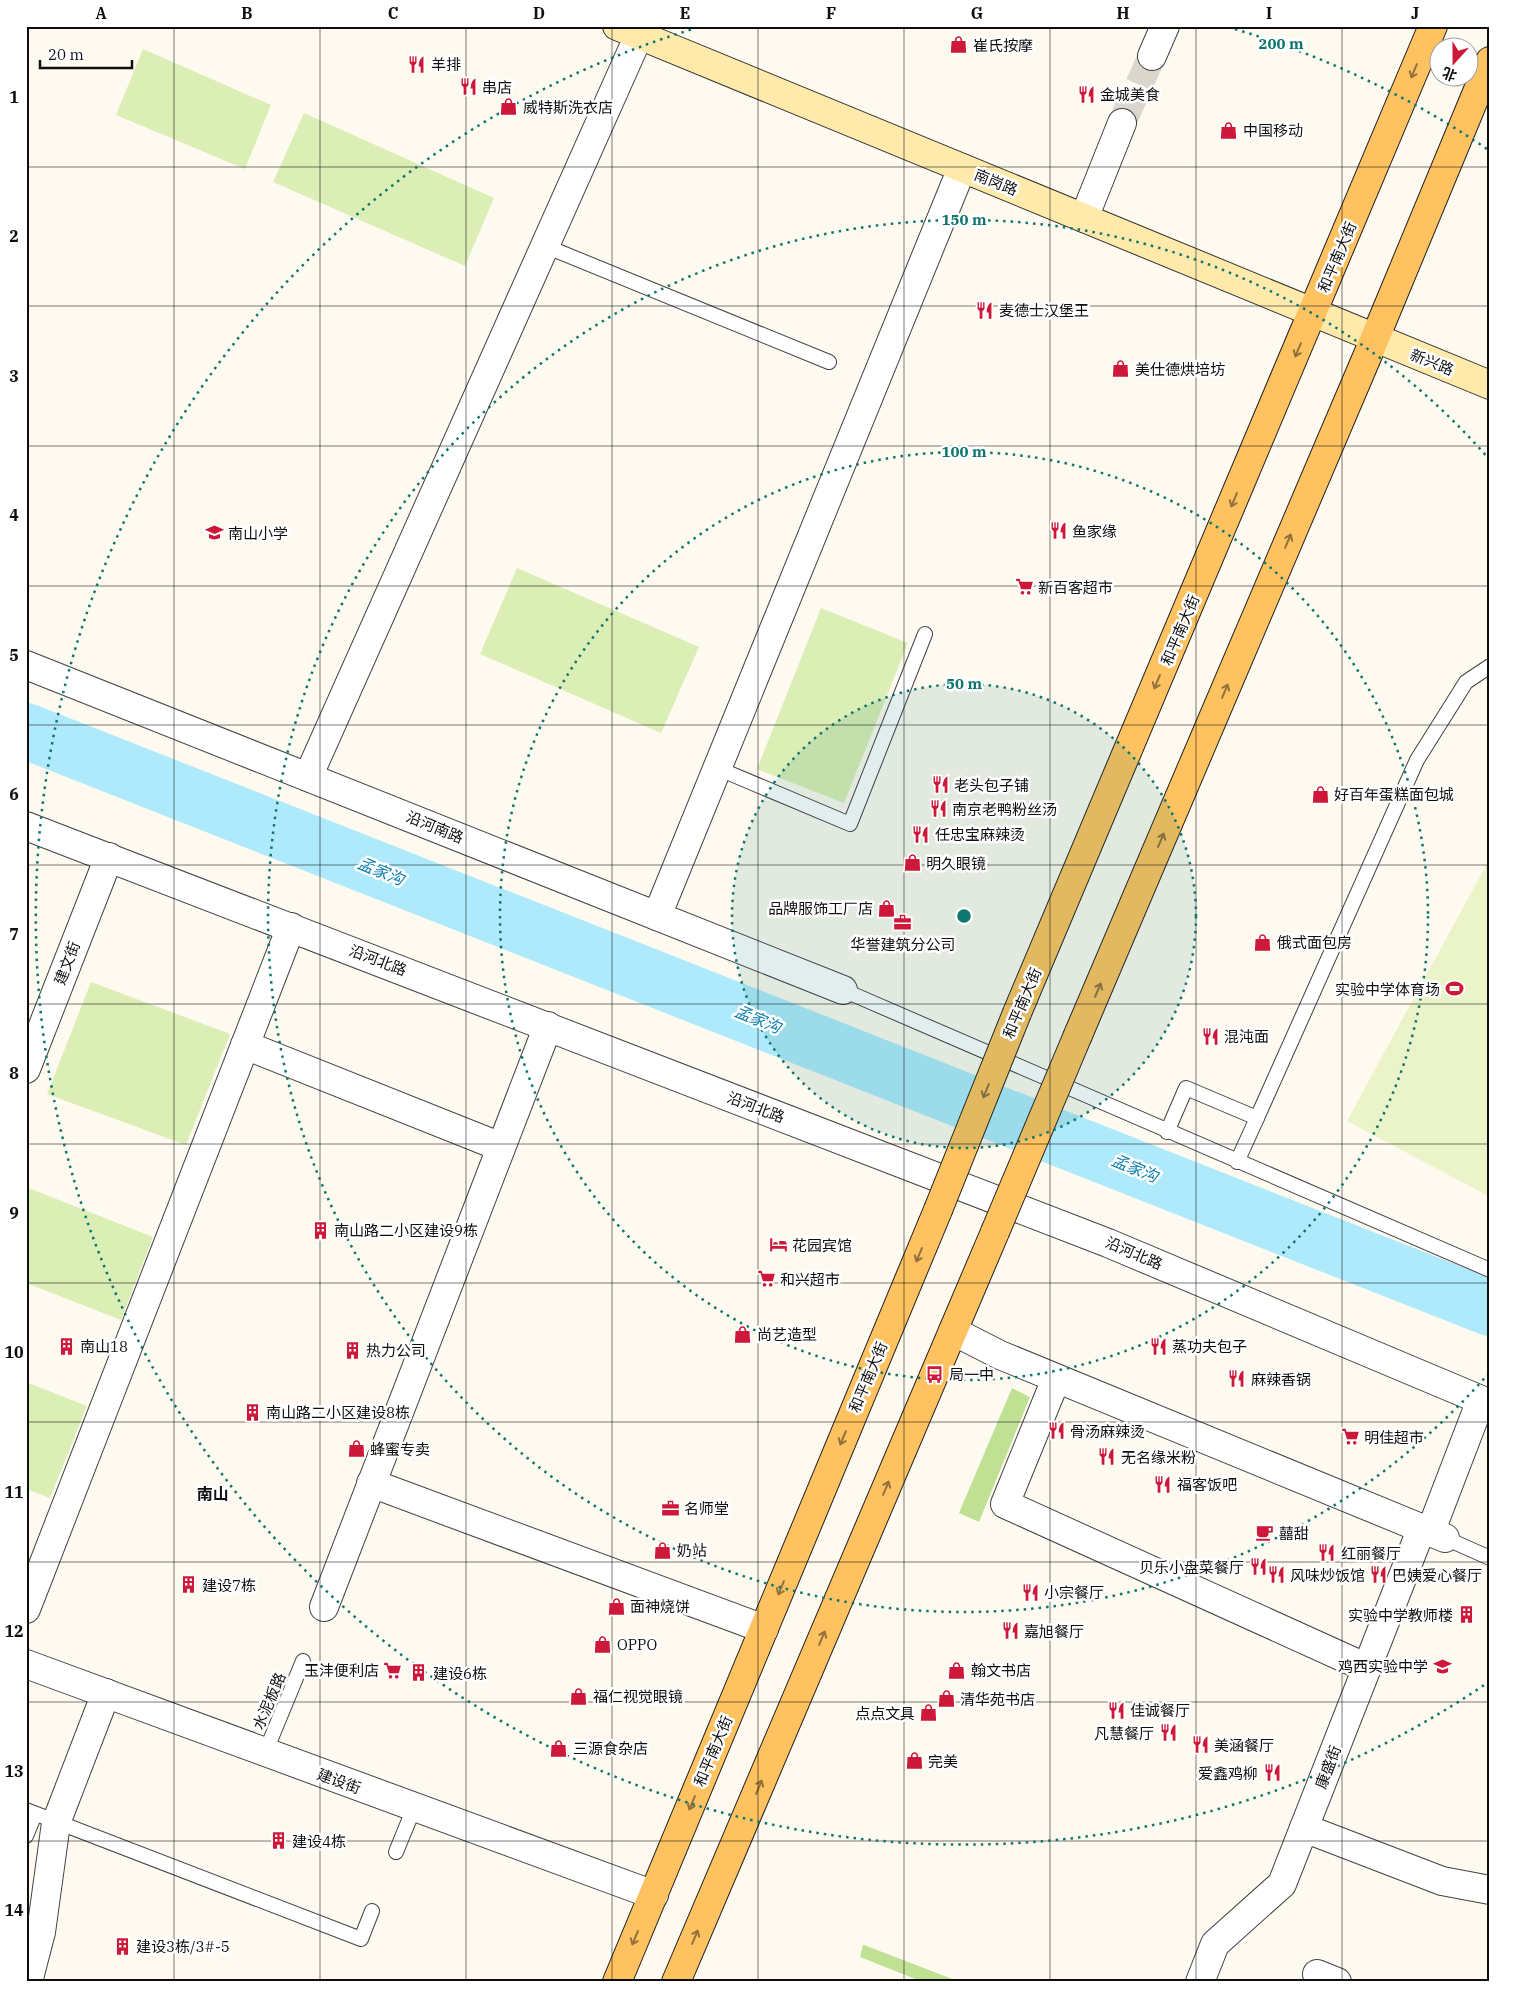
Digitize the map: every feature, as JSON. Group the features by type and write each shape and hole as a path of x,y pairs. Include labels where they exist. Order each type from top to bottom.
{"main road":[{"name":"和平南大街","path":"618,1982 1018,1013 1433,26"},
{"path":"676,1982 1375,338 1490,61"}],"street":[{"path":"1152,56 1165,26"},
{"path":"308,777 545,246 633,29"},
{"name":"南岗路","path":"633,29 962,168 1375,338"},
{"path":"1084,218 1122,123"},
{"path":"657,916 962,168"},
{"name":"新兴路","path":"1375,338 1490,385"},
{"name":"沿河南路","path":"26,665 843,990"},
{"name":"沿河北路","path":"26,826 1108,1243 1481,1400"},
{"name":"建文街","path":"26,1069 109,857"},
{"path":"26,1609 291,927"},
{"path":"324,1607 548,1026"},
{"path":"245,1045 501,1147"},
{"path":"953,1331 1000,1355 1432,1533"},
{"path":"1056,1378 1005,1504 1367,1668"},
{"name":"康盛街","path":"1200,1982 1215,1944 1282,1884 1367,1668 1432,1533 1481,1400"},
{"path":"371,1483 764,1628"},
{"name":"建设街","path":"26,1664 654,1895"},
{"path":"28,1982 41,1932 39,1816 106,1693"},
{"path":"1304,1828 1442,1881 1490,1890"}],"lane":[{"path":"545,246 829,362"},
{"path":"717,768 850,824 925,634"},
{"path":"1237,1162 1417,760 1466,682 1490,666"},
{"path":"843,990 1167,1132 1490,1270"},
{"path":"1167,1132 1186,1088 1257,1118"},
{"path":"1432,1533 1490,1558"},
{"name":"水泥板路","path":"265,1753 303,1660"},
{"path":"396,1852 414,1808"},
{"path":"26,1836 39,1816 361,1939 372,1911"}],"green space":[{"path":"143,49 271,105 245,169 116,115"},
{"path":"304,113 494,198 465,266 273,182"},
{"path":"517,568 699,647 661,733 480,654"},
{"path":"821,608 908,643 844,803 757,769"},
{"name":"实验中学体育场","path":"1490,858 1490,1197 1347,1121"},
{"path":"91,982 230,1034 186,1145 47,1094"},
{"path":"26,1187 153,1237 121,1320 26,1283"},
{"path":"26,1382 87,1406 50,1498 26,1489"},
{"path":"1012,1388 1030,1397 979,1522 959,1513"},
{"path":"863,1945 960,1982 923,1982 860,1957"}],"waterway":[{"name":"孟家沟","path":"26,731 1490,1308"}],"tunnel":[{"path":"1122,123 1152,56"}],"place":[{"name":"崔氏按摩","path":"959,45"},
{"name":"羊排","path":"417,64"},
{"name":"串店","path":"468,87"},
{"name":"金城美食","path":"1086,94"},
{"name":"威特斯洗衣店","path":"509,107"},
{"name":"中国移动","path":"1229,130"},
{"name":"麦德士汉堡王","path":"985,310"},
{"name":"美仕德烘培坊","path":"1121,369"},
{"name":"鱼家缘","path":"1058,531"},
{"name":"南山小学","path":"214,533"},
{"name":"新百客超市","path":"1024,587"},
{"name":"老头包子铺","path":"940,785"},
{"name":"好百年蛋糕面包城","path":"1320,794"},
{"name":"南京老鸭粉丝汤","path":"938,809"},
{"name":"任忠宝麻辣烫","path":"921,834"},
{"name":"明久眼镜","path":"912,863"},
{"name":"品牌服饰工厂店","path":"887,908"},
{"name":"华誉建筑分公司","path":"903,923"},
{"name":"俄式面包房","path":"1263,942"},
{"name":"实验中学体育场","path":"1454,989"},
{"name":"混沌面","path":"1210,1036"},
{"name":"南山路二小区建设9栋","path":"320,1230"},
{"name":"花园宾馆","path":"778,1245"},
{"name":"和兴超市","path":"766,1279"},
{"name":"尚艺造型","path":"743,1334"},
{"name":"南山18","path":"66,1346"},
{"name":"蒸功夫包子","path":"1158,1346"},
{"name":"热力公司","path":"352,1350"},
{"name":"局一中","path":"935,1374"},
{"name":"麻辣香锅","path":"1237,1379"},
{"name":"南山路二小区建设8栋","path":"252,1412"},
{"name":"骨汤麻辣烫","path":"1056,1431"},
{"name":"明佳超市","path":"1350,1437"},
{"name":"蜂蜜专卖","path":"356,1449"},
{"name":"无名缘米粉","path":"1107,1457"},
{"name":"福客饭吧","path":"1163,1484"},
{"name":"名师堂","path":"670,1508"},
{"name":"囍甜","path":"1265,1533"},
{"name":"奶站","path":"663,1550"},
{"name":"红丽餐厅","path":"1327,1553"},
{"name":"贝乐小盘菜餐厅","path":"1258,1567"},
{"name":"风味炒饭馆","path":"1276,1575"},
{"name":"巴姨爱心餐厅","path":"1378,1575"},
{"name":"建设7栋","path":"188,1585"},
{"name":"小宗餐厅","path":"1030,1592"},
{"name":"面神烧饼","path":"616,1606"},
{"name":"实验中学教师楼","path":"1467,1615"},
{"name":"嘉旭餐厅","path":"1010,1631"},
{"name":"OPPO","path":"603,1644"},
{"name":"鸡西实验中学","path":"1442,1666"},
{"name":"玉沣便利店","path":"393,1670"},
{"name":"翰文书店","path":"957,1670"},
{"name":"建设6栋","path":"419,1673"},
{"name":"福仁视觉眼镜","path":"579,1696"},
{"name":"清华苑书店","path":"946,1699"},
{"name":"佳诚餐厅","path":"1116,1710"},
{"name":"点点文具","path":"929,1713"},
{"name":"凡慧餐厅","path":"1168,1733"},
{"name":"美涵餐厅","path":"1200,1745"},
{"name":"三源食杂店","path":"559,1748"},
{"name":"完美","path":"914,1761"},
{"name":"爱鑫鸡柳","path":"1272,1773"},
{"name":"建设4栋","path":"278,1841"},
{"name":"建设3栋/3#-5","path":"122,1946"}],"district":[{"name":"南山","path":"213,1494"}]}
